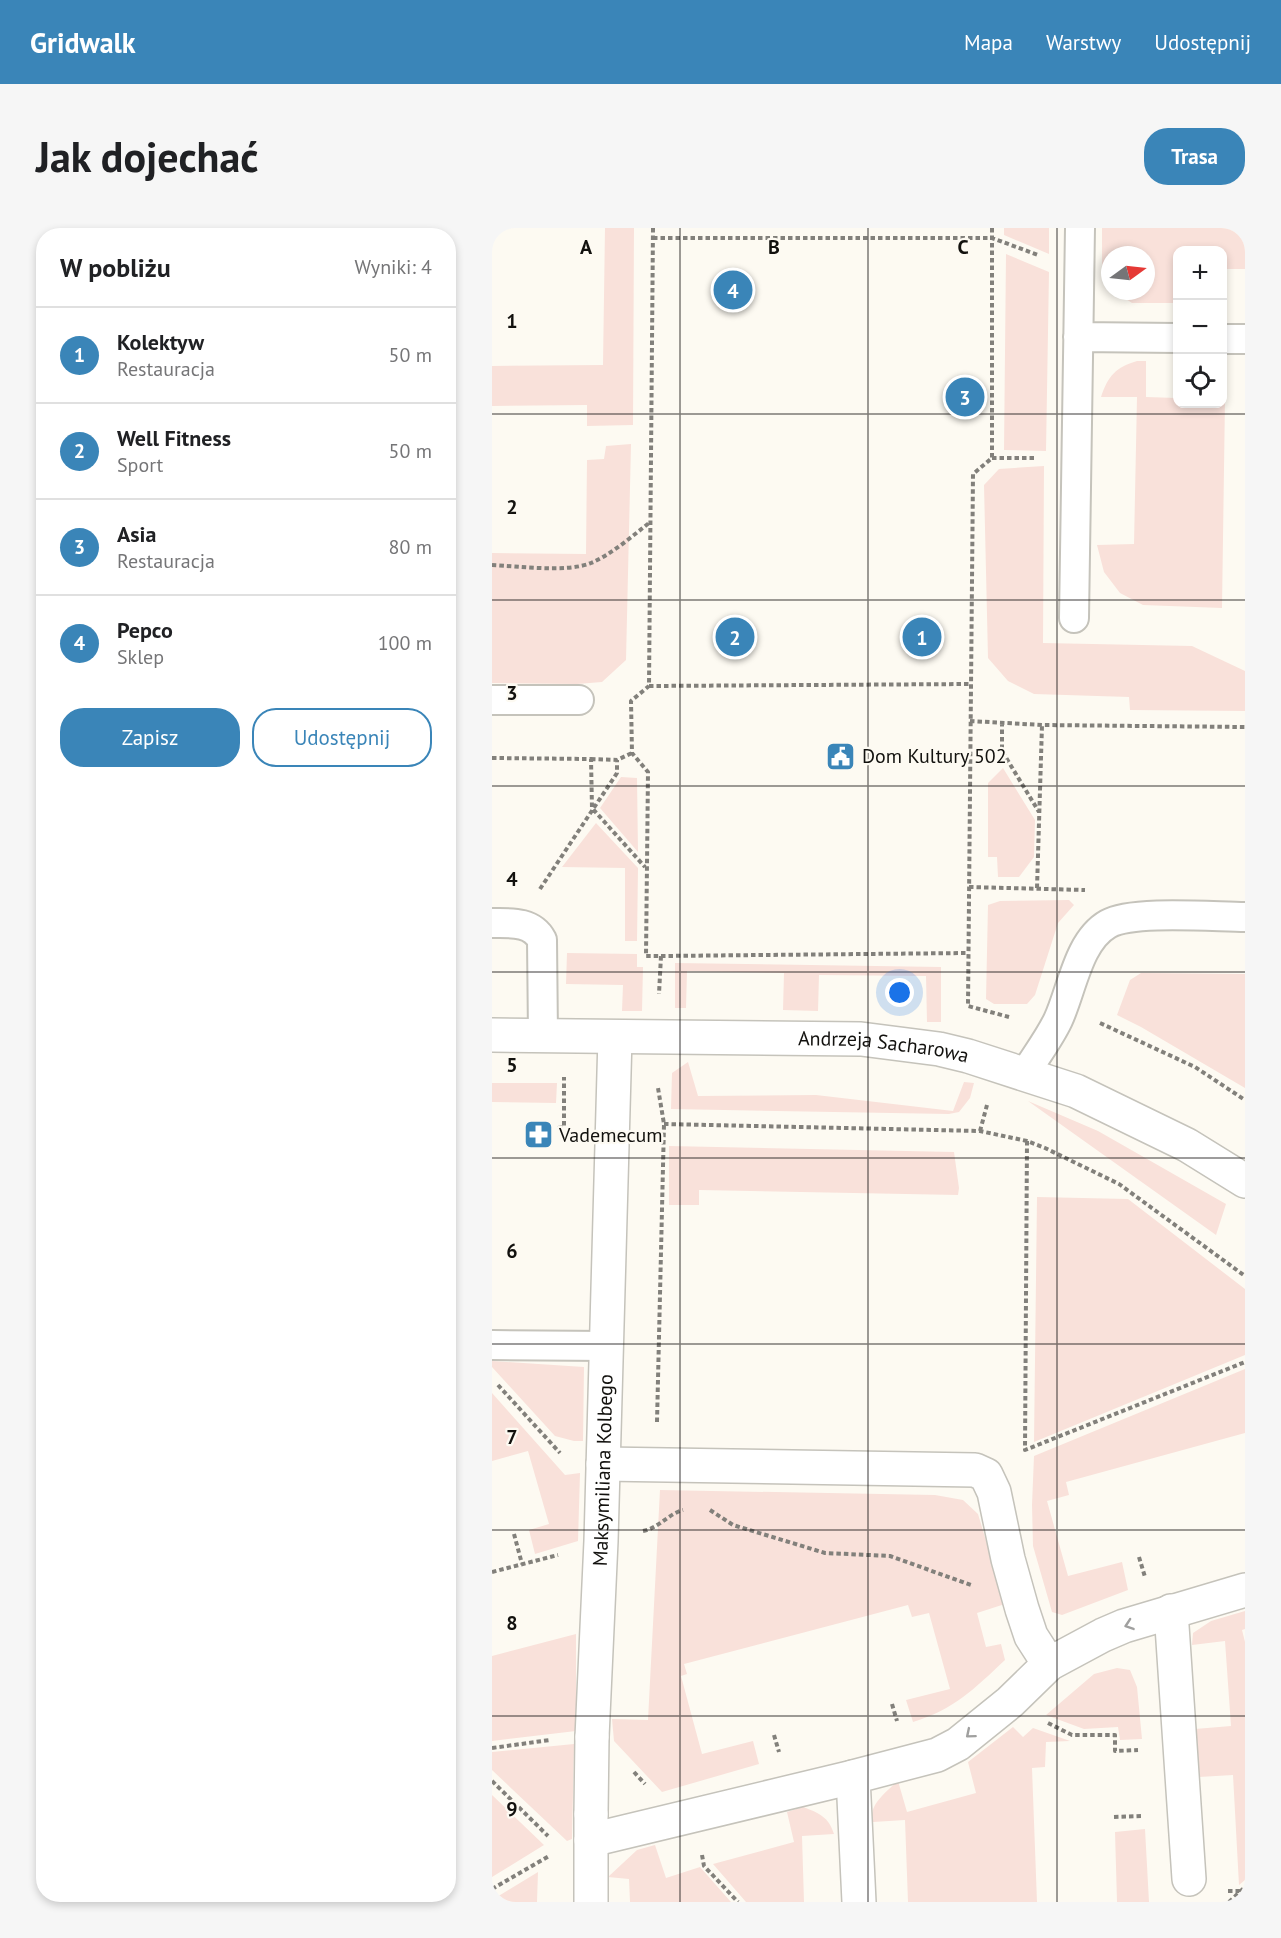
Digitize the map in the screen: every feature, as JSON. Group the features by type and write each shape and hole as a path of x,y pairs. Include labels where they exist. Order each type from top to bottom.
{"street":[{"name":"Andrzeja Sacharowa","path":"492,1035 872,1040 959,1054 1076,1091 1187,1145 1245,1181"},
{"name":"Maksymiliana Kolbego","path":"591,1902 582,1835 592,1737 607,1346 615,1037"},
{"path":"603,1464 975,1470 986,1475 994,1492 1008,1559 1031,1636 1049,1664"},
{"path":"582,1835 853,1777 937,1755 958,1744 1010,1702 1049,1664 1124,1626 1245,1590"},
{"path":"1171,1611 1189,1879"},
{"path":"853,1777 859,1902"}],"lane":[{"path":"1074,618 1080,228"},
{"path":"1078,337 1173,338"},
{"path":"1227,339 1245,339"},
{"path":"492,700 579,700"},
{"path":"1024,1075 1057,1021 1087,944 1109,923 1125,918 1161,916 1245,917"},
{"path":"505,923 531,928 539,934 542,940 543,1035"},
{"path":"492,1345 607,1346"}],"path":[{"path":"649,686 653,228"},
{"path":"992,228 992,458"},
{"path":"653,237 993,238 1079,269"},
{"path":"1009,1017 968,1006 973,474 992,458 1044,458"},
{"path":"492,565 574,568 583,566 616,549 650,523"},
{"path":"968,953 646,956 648,772 632,753 631,701 649,686 971,684"},
{"path":"970,721 1042,725 1245,728"},
{"path":"1002,722 1002,751 1040,813"},
{"path":"1037,888 1042,725"},
{"path":"492,758 616,760 632,753"},
{"path":"591,759 592,808 646,868"},
{"path":"505,923 617,773 616,760"},
{"path":"969,887 1071,888"},
{"path":"656,1465 664,1124 657,1076 661,956"},
{"path":"1062,1009 1124,1033 1195,1067 1245,1100"},
{"path":"558,1128 564,1127 564,1076"},
{"path":"664,1124 980,1131 1027,1141 1119,1184 1245,1276"},
{"path":"1026,1459 1027,1141"},
{"path":"986,1475 997,1450 1025,1450 1245,1362"},
{"path":"492,1379 563,1455"},
{"path":"705,1506 733,1526 825,1553 890,1556 972,1585"},
{"path":"654,1529 674,1512 684,1510"},
{"path":"514,1534 522,1564"},
{"path":"1010,1702 1024,1720 1031,1714 1072,1735 1115,1735 1115,1751 1138,1750"},
{"path":"492,1781 582,1835 492,1889"},
{"path":"1114,1817 1153,1815"},
{"path":"1229,1902 1245,1887"},
{"path":"1239,1891 1245,1895"}],"shaded area":[{"path":"605,228 634,228 633,425 587,426 587,405 492,406 492,366 603,365"},
{"path":"1004,228 1049,228 1049,254 1004,235"},
{"path":"1102,228 1245,228 1245,269 1227,269 1227,246 1173,246 1173,303 1132,303 1128,300 1155,300 1155,246 1102,246"},
{"path":"1006,254 1049,272 1046,451 1004,450"},
{"path":"1137,361 1146,361 1146,397 1173,398 1173,408 1225,408 1222,608 1143,605 1120,593 1104,572 1097,545 1134,544 1137,397 1101,397 1114,373"},
{"path":"631,444 626,660 602,682 492,683 492,553 586,554 587,460 604,459 606,446"},
{"path":"1044,466 1043,643 1192,646 1245,671 1245,711 1130,710 1129,697 1034,694 1008,681 988,658 984,485 999,469"},
{"path":"1003,768 1035,820 1034,857 1019,877 998,877 997,857 988,857 988,783"},
{"path":"621,777 637,778 638,852 600,808"},
{"path":"596,823 638,868 637,941 625,941 625,868 562,867"},
{"path":"1069,900 1074,905 1058,923 1035,995 1027,1004 994,1004 986,999 988,905 1000,901"},
{"path":"567,953 637,954 637,967 643,967 642,1011 622,1011 623,985 566,984"},
{"path":"675,963 941,967 941,1022 927,1022 926,976 819,975 818,1011 783,1010 784,973 687,971 686,1008 675,1008"},
{"path":"1141,973 1245,974 1245,1088 1117,1015 1130,980"},
{"path":"688,1062 698,1096 816,1095 953,1111 964,1082 974,1083 970,1098 959,1112 949,1114 671,1109 672,1073"},
{"path":"492,1083 557,1083 556,1103 492,1102"},
{"path":"1028,1101 1098,1131 1226,1204 1216,1235"},
{"path":"669,1146 954,1152 958,1195 699,1190 699,1205 669,1205"},
{"path":"1037,1197 1128,1199 1245,1289 1245,1355 1034,1442"},
{"path":"492,1361 584,1367 583,1441 555,1436 492,1367"},
{"path":"1245,1369 1245,1433 1066,1482 1069,1495 1047,1501 1068,1576 1122,1562 1128,1590 1062,1615 1052,1612 1033,1546 1034,1456"},
{"path":"492,1393 565,1475 580,1473 578,1541 535,1554 529,1530 549,1524 528,1451 492,1461"},
{"path":"660,1490 935,1495 963,1500 978,1514 1005,1604 977,1613 986,1647 1001,1644 1005,1660 963,1697 941,1711 913,1722 906,1700 950,1689 929,1613 912,1617 908,1605 684,1664 687,1674 681,1676 702,1754 753,1741 759,1764 662,1792 614,1741 612,1719 648,1720"},
{"path":"1245,1611 1245,1629 1242,1630 1245,1642 1245,1880 1239,1885 1233,1775 1199,1777 1195,1729 1231,1726 1225,1641 1192,1645 1193,1633 1211,1621"},
{"path":"576,1634 576,1731 492,1741 492,1656"},
{"path":"1117,1668 1130,1670 1137,1687 1142,1739 1120,1740 1118,1727 1084,1729 1046,1715 1094,1674"},
{"path":"1013,1727 1023,1737 1033,1728 1070,1741 1046,1742 1045,1767 1032,1768 1037,1902 908,1902 905,1820 873,1822 875,1805 898,1781 907,1812 976,1793 968,1762"},
{"path":"574,1744 572,1839 567,1841 492,1770 492,1752"},
{"path":"492,1795 544,1845 492,1877"},
{"path":"803,1807 823,1816 834,1834 802,1836 804,1902 746,1902 713,1864 794,1842 787,1812"},
{"path":"1145,1829 1149,1902 1117,1902 1115,1832"},
{"path":"655,1845 666,1878 700,1867 731,1902 630,1902 629,1879 608,1877 637,1850"},
{"path":"538,1872 537,1902 492,1902 492,1900"}],"place":[{"name":"Pepco","path":"733,290"},
{"name":"Asia","path":"965,397"},
{"name":"Well Fitness","path":"735,637"},
{"name":"Kolektyw","path":"922,637"},
{"name":"Dom Kultury 502","path":"841,756"},
{"name":"Vademecum","path":"538,1135"}]}
